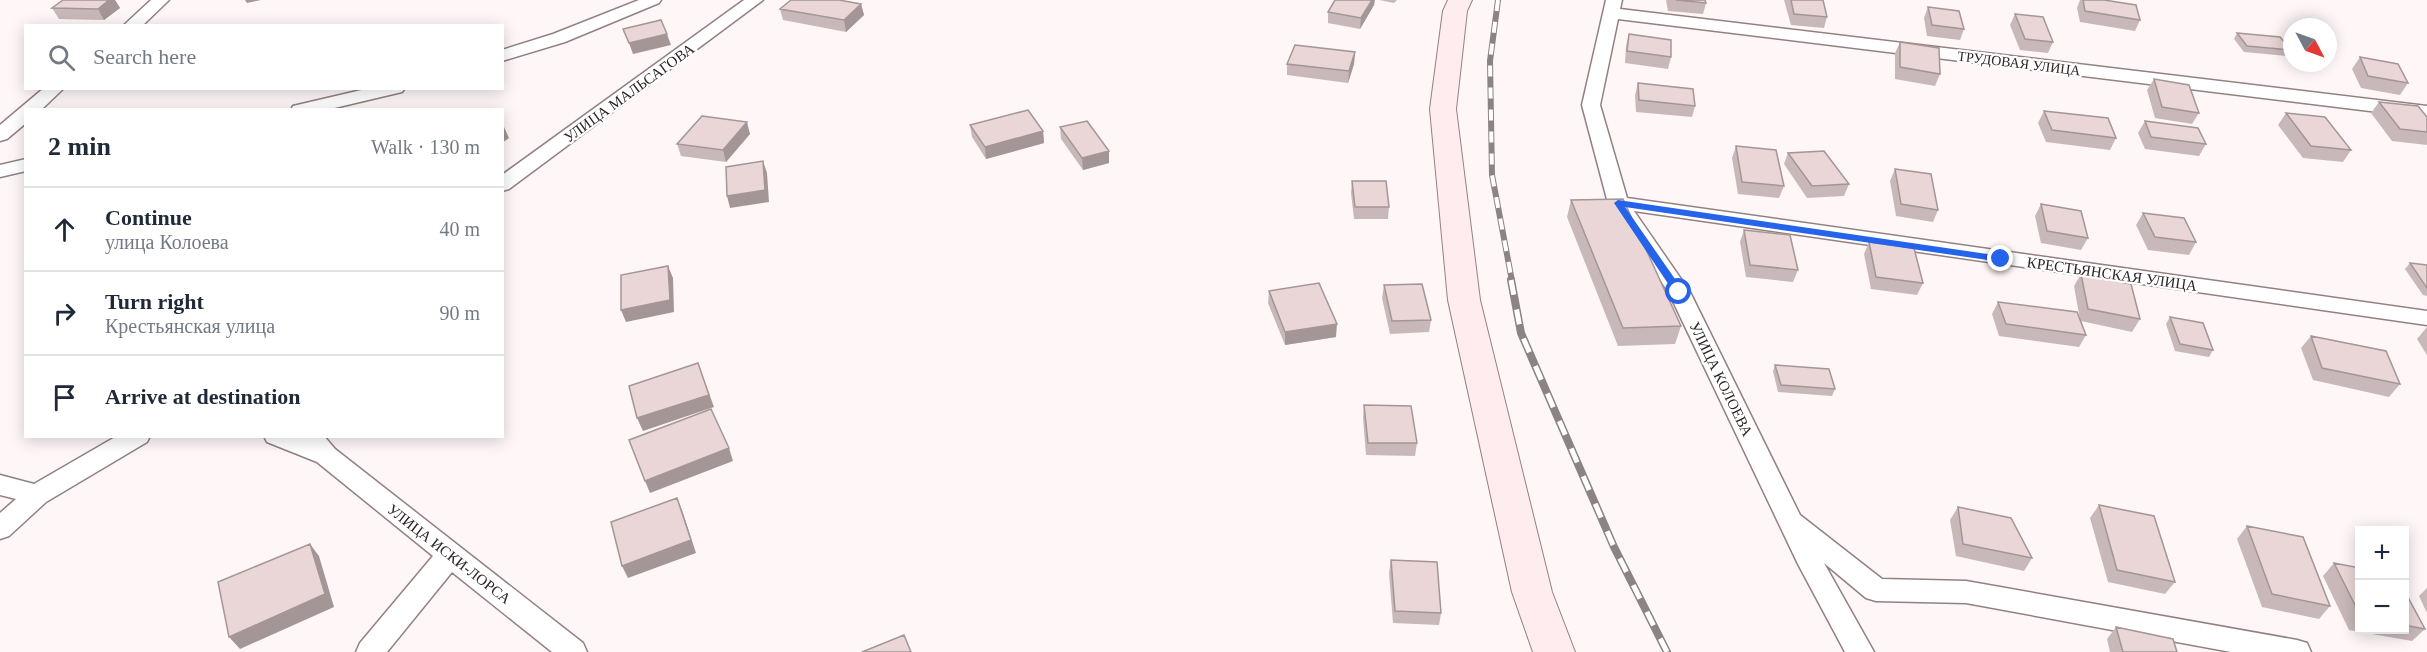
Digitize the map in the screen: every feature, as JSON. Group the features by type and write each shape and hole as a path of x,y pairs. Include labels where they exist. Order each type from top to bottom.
{"street":[{"path":"133,24 161,0"},
{"path":"504,55 559,38 653,0"},
{"name":"УЛИЦА МАЛЬСАГОВА","path":"504,184 755,0"},
{"path":"1460,0 1455,11 1443,109 1464,300 1532,591 1554,652"},
{"name":"ТРУДОВАЯ УЛИЦА","path":"1613,6 2427,112"},
{"name":"УЛИЦА КОЛОЕВА","path":"1613,6 1591,105 1618,203 1679,292 1789,518 1860,652"},
{"path":"32,108 53,90"},
{"path":"309,108 387,90"},
{"path":"0,135 24,115"},
{"path":"0,171 24,165"},
{"name":"КРЕСТЬЯНСКАЯ УЛИЦА","path":"1618,203 2427,318"},
{"name":"УЛИЦА ИСКИ-ЛОРСА","path":"284,438 317,446 573,652"},
{"path":"0,529 38,495 130,441"},
{"path":"0,485 38,495"},
{"path":"1789,518 1876,590 1966,592 2296,652"},
{"path":"370,652 451,554"}],"building":[{"path":"63,0 109,0 98,9 52,8"},
{"path":"791,0 839,0 861,4 844,20 780,9"},
{"path":"1335,0 1372,0 1361,18 1328,12"},
{"path":"1676,0 1705,0 1706,3"},
{"path":"1791,0 1823,0 1827,17 1794,14"},
{"path":"2083,0 2104,0 2136,5 2140,20 2085,11"},
{"path":"1928,7 1959,11 1964,29 1932,25"},
{"path":"2015,14 2043,17 2053,42 2025,39"},
{"path":"661,20 667,34 629,43 623,29"},
{"path":"2237,33 2280,37 2283,41 2283,49 2247,46"},
{"path":"1629,34 1671,40 1671,57 1627,51"},
{"path":"1900,42 1939,48 1940,74 1900,67"},
{"path":"1295,45 1355,52 1349,71 1287,64"},
{"path":"2360,57 2398,64 2408,83 2368,76"},
{"path":"2154,79 2189,85 2199,113 2162,107"},
{"path":"1638,83 1693,89 1695,106 1639,100"},
{"path":"2379,102 2418,106 2427,117 2427,132 2400,129"},
{"path":"1028,110 1043,131 985,147 970,125"},
{"path":"2044,111 2108,118 2116,138 2052,130"},
{"path":"2286,113 2325,117 2351,150 2311,146"},
{"path":"702,116 747,122 723,150 677,144"},
{"path":"1087,121 1109,151 1082,158 1060,127"},
{"path":"2145,121 2198,128 2206,144 2151,137"},
{"path":"1736,146 1776,150 1784,186 1742,182"},
{"path":"1824,151 1849,184 1812,186 1788,153"},
{"path":"763,161 765,190 727,196 726,167"},
{"path":"1895,169 1931,174 1938,210 1901,204"},
{"path":"1352,181 1386,181 1389,207 1355,207"},
{"path":"1623,199 1681,326 1623,328 1571,200"},
{"path":"2041,204 2081,211 2088,238 2047,231"},
{"path":"2143,213 2184,218 2196,242 2155,237"},
{"path":"1744,230 1790,235 1798,270 1750,265"},
{"path":"1869,242 1914,248 1923,283 1876,277"},
{"path":"2410,263 2427,265 2427,288"},
{"path":"668,266 670,300 621,310 621,275"},
{"path":"2081,274 2131,284 2140,319 2088,309"},
{"path":"1319,283 1337,324 1285,332 1269,291"},
{"path":"1422,284 1431,320 1392,321 1384,285"},
{"path":"1998,302 2077,312 2086,335 2006,324"},
{"path":"2170,317 2203,323 2213,350 2180,344"},
{"path":"2311,336 2386,351 2400,384 2322,368"},
{"path":"698,363 709,395 637,418 629,386"},
{"path":"1775,365 1829,369 1835,389 1781,385"},
{"path":"1364,405 1411,406 1417,443 1368,443"},
{"path":"711,409 729,448 645,481 629,440"},
{"path":"677,498 691,540 622,566 611,522"},
{"path":"2099,505 2154,516 2175,582 2117,570"},
{"path":"1958,507 2011,518 2032,558 1963,544"},
{"path":"2247,526 2303,537 2330,606 2272,594"},
{"path":"310,544 325,594 229,637 218,582"},
{"path":"1391,560 1437,562 1441,613 1395,611"},
{"path":"2334,563 2355,567 2355,605"},
{"path":"2409,599 2425,629 2409,626"},
{"path":"2116,627 2173,639 2177,652 2123,652"},
{"path":"904,635 911,652 862,652"}],"railway":[{"path":"1498,0 1490,61 1492,175 1512,281"},
{"path":"1511,280 1521,333 1614,547 1667,652"}],"route":[{"path":"1679,292 1618,203 2001,259"}]}
